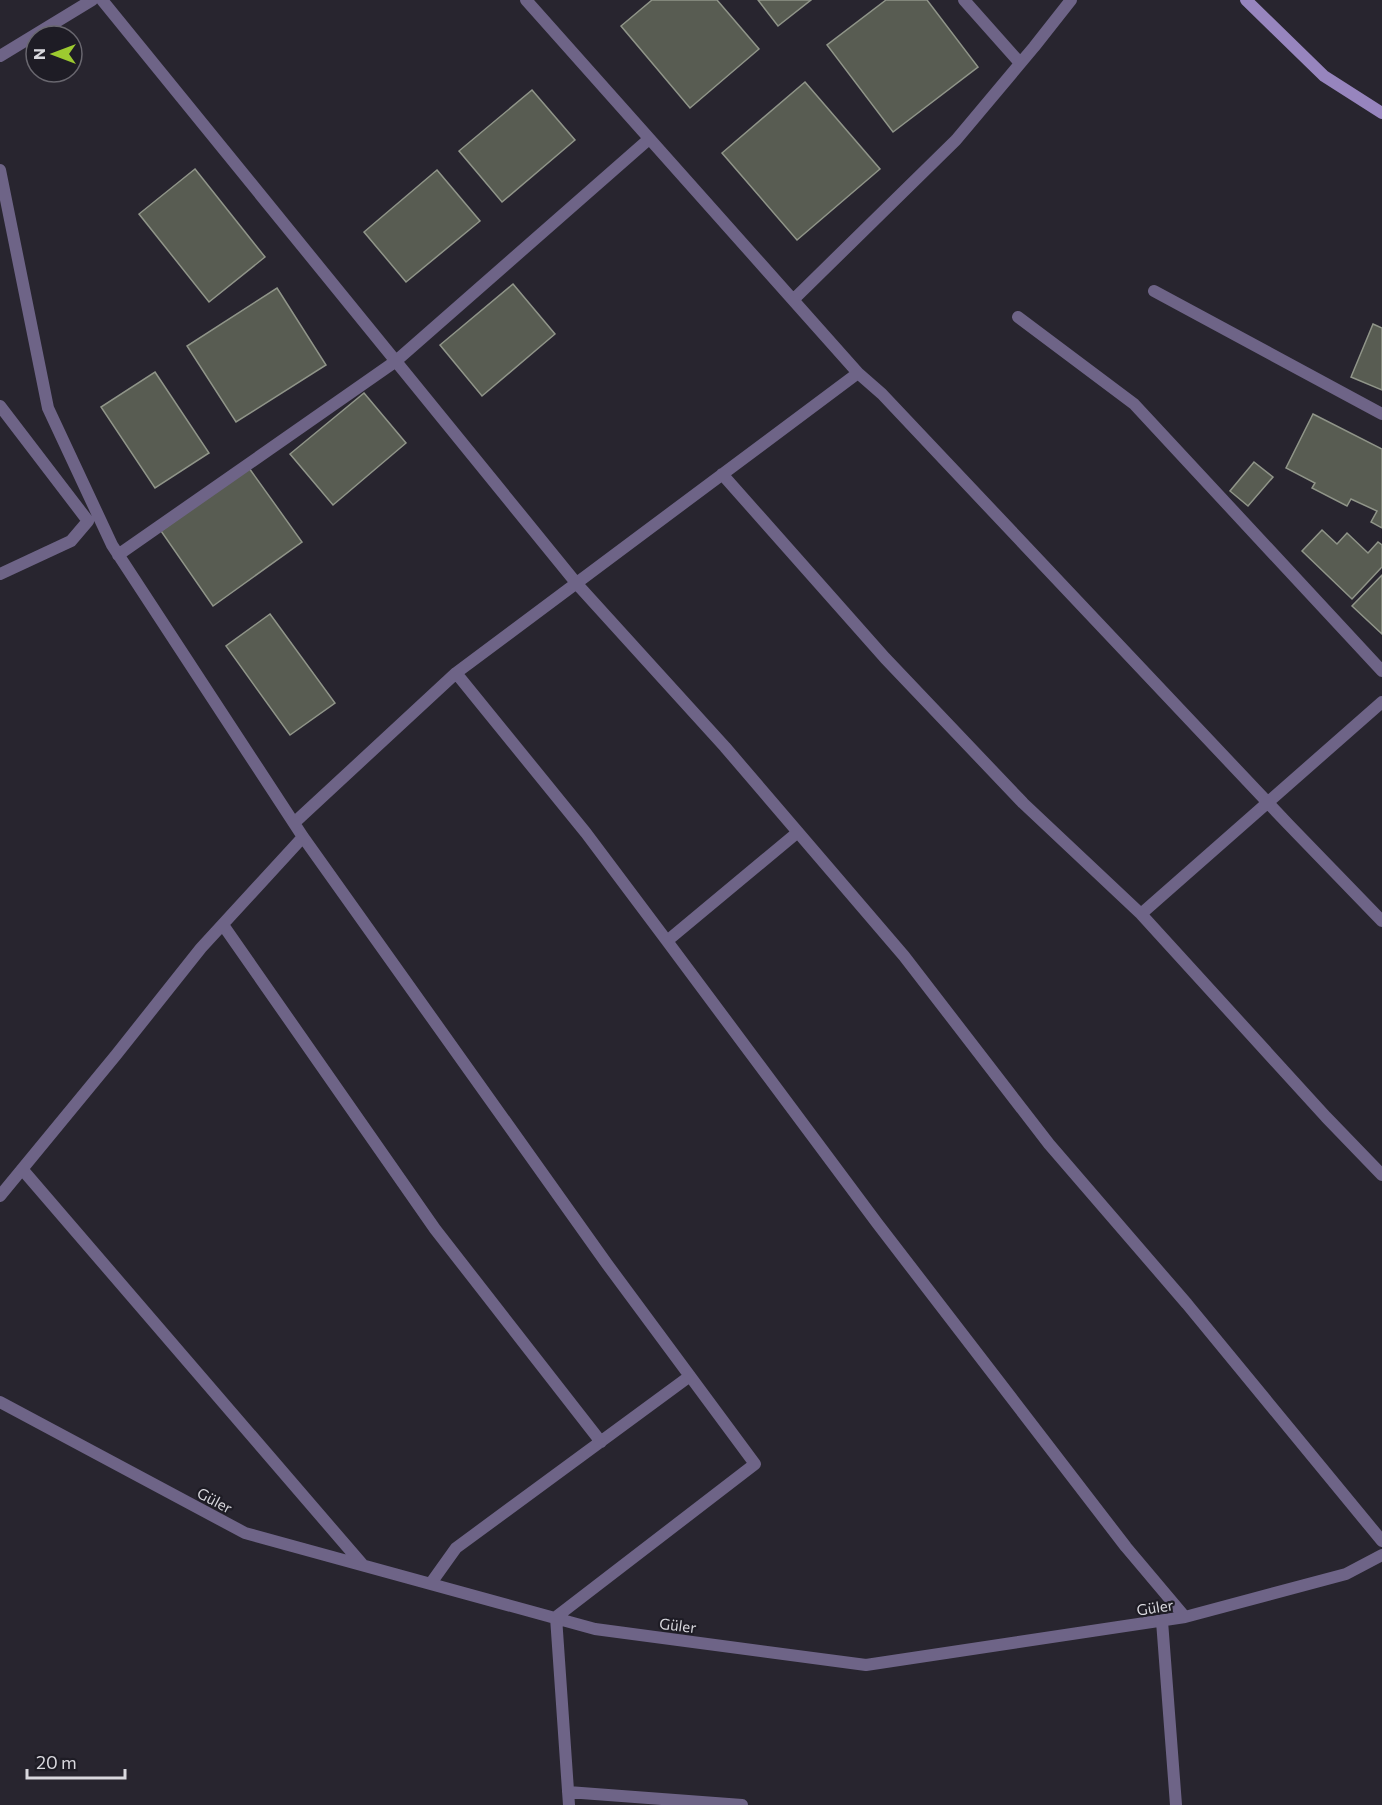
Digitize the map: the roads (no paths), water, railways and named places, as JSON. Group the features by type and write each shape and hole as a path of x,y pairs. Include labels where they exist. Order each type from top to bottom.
{"street":[{"path":"0,56 92,0"},
{"path":"102,0 577,584 725,747 904,957 1049,1144 1187,1304 1382,1541"},
{"path":"525,0 858,372 882,394 1382,921"},
{"path":"964,0 1020,63"},
{"path":"793,300 956,140 1071,0"},
{"path":"1246,0 1324,76 1382,113"},
{"path":"1259,13 1263,0"},
{"path":"118,555 396,362 649,140"},
{"path":"0,170 48,408 118,555 303,837 607,1264 755,1464 556,1617 569,1799 742,1805"},
{"path":"1154,291 1382,414"},
{"path":"1018,317 1134,404 1382,671"},
{"path":"294,823 456,673 858,372"},
{"path":"0,406 88,521 71,541 0,574"},
{"path":"722,474 885,658 1023,803 1141,914 1382,1175"},
{"path":"456,673 586,833 877,1224 1126,1547 1185,1617"},
{"path":"1141,914 1382,702"},
{"path":"667,940 798,832"},
{"path":"0,1196 201,948 303,837"},
{"path":"222,925 435,1229 601,1442"},
{"path":"22,1169 363,1565"},
{"path":"431,1583 456,1548 690,1376"},
{"name":"Güler","path":"0,1402 245,1533 595,1629 866,1665 1185,1617 1346,1574 1382,1555"},
{"path":"1162,1621 1176,1805"}]}
